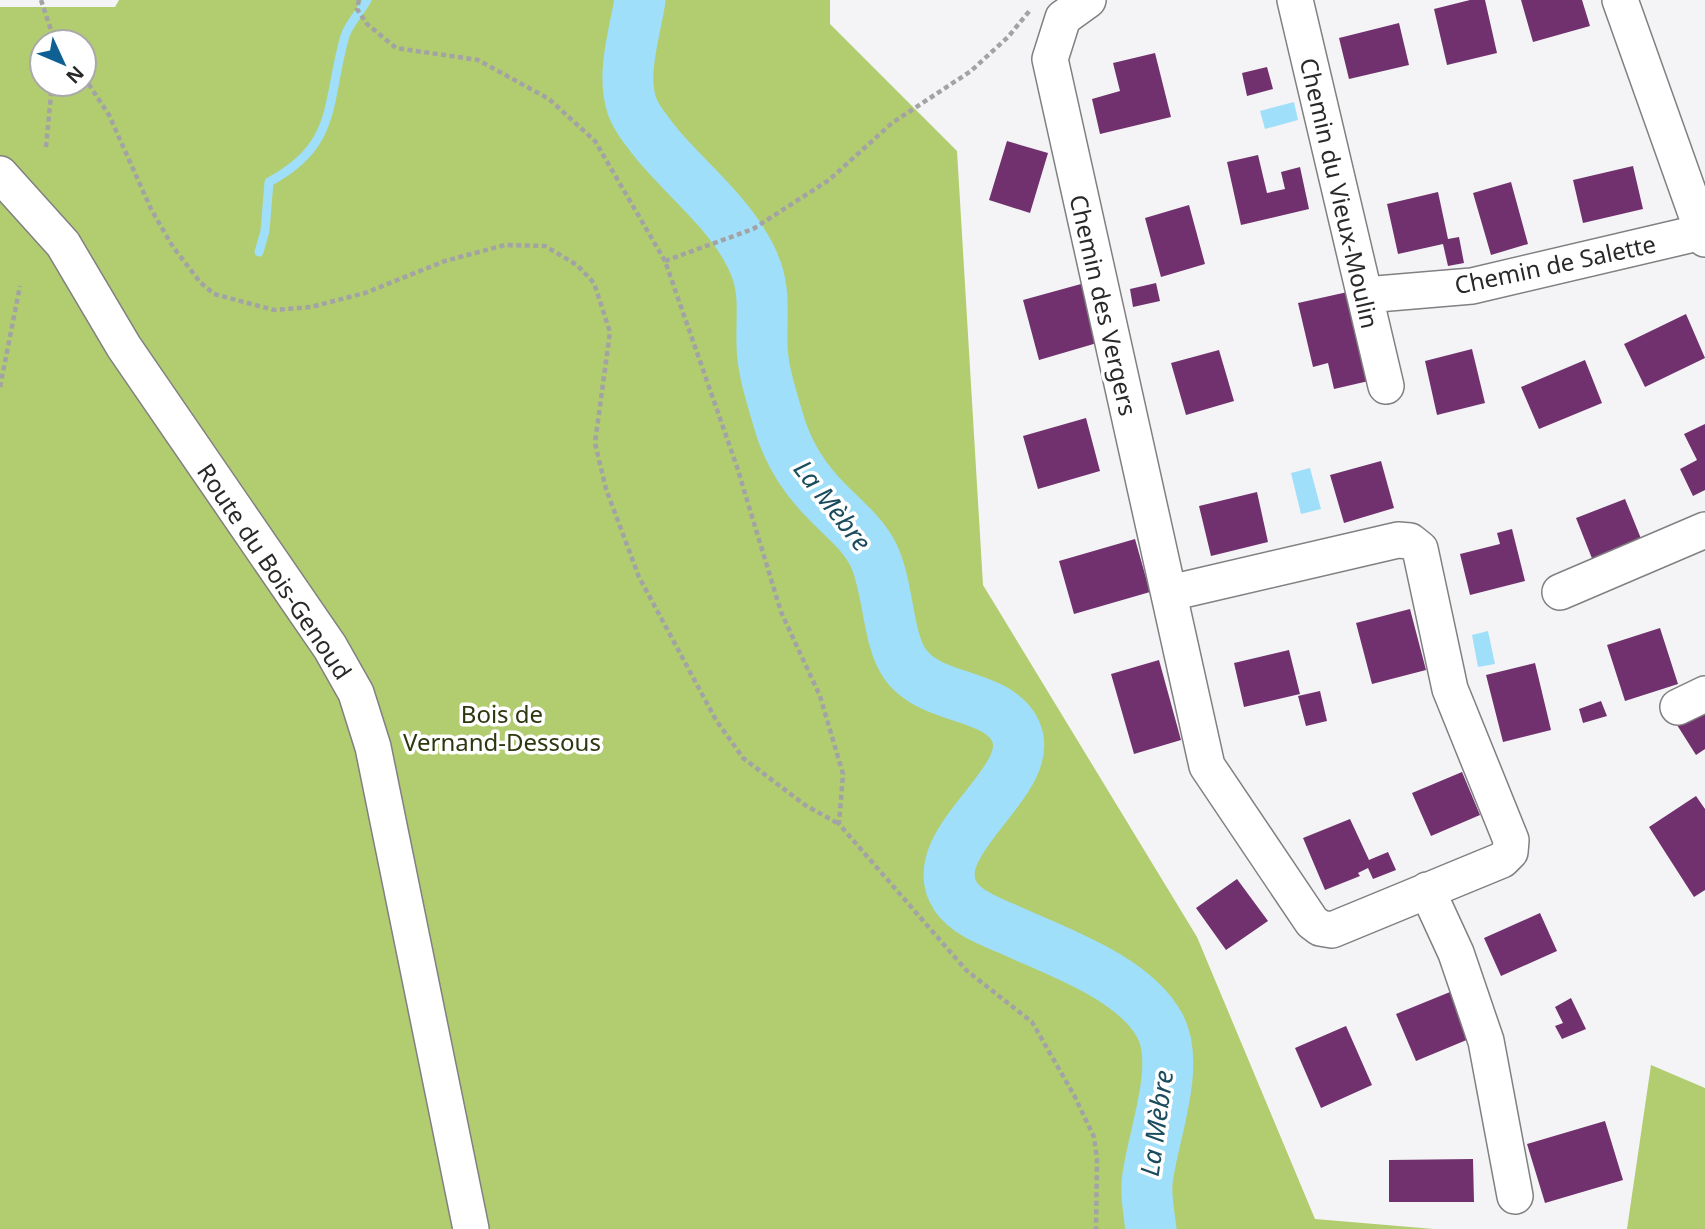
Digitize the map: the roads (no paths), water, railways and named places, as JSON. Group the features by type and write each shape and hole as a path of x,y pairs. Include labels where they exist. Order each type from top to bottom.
{"street":[{"name":"Chemin du Vieux-Moulin","path":"1295,0 1385,386"},
{"name":"Chemin de Salette","path":"1365,295 1472,286 1704,236 1620,0"},
{"name":"Chemin des Vergers","path":"1063,6 1049,59 1057,102 1207,766 1312,922 1320,928 1332,930 1502,860 1510,852 1511,840 1450,690 1420,549 1410,541 1398,540 1170,593"},
{"name":"Route du Bois-Genoud","path":"0,174 63,244 124,347 330,646 356,693 373,747 471,1229"},
{"path":"1560,592 1705,530"},
{"path":"1427,890 1456,953 1486,1041 1516,1196"}],"water":[{"path":"1294,102 1298,120 1265,129 1260,111"},
{"path":"1310,468 1321,509 1301,514 1291,473"},
{"path":"1488,631 1495,664 1478,667 1472,635"}],"waterway":[{"path":"259,252 265,231 269,182 292,168 308,153 319,137 331,101 345,36 367,0"},
{"name":"La Mèbre","path":"640,0 628,67 632,106 657,144 731,225 750,255 761,289 765,372 789,448 811,484 855,529 873,554 882,581 895,641 905,664 916,676 930,684 992,708 1014,728 1019,748 1012,768 954,854 949,876 956,897 966,908 980,916 1070,956 1113,980 1132,993 1160,1026 1166,1043 1168,1062 1167,1082 1147,1183 1151,1229"}],"park label":[{"name":"Bois de Vernand-Dessous","path":"502,727"}]}
